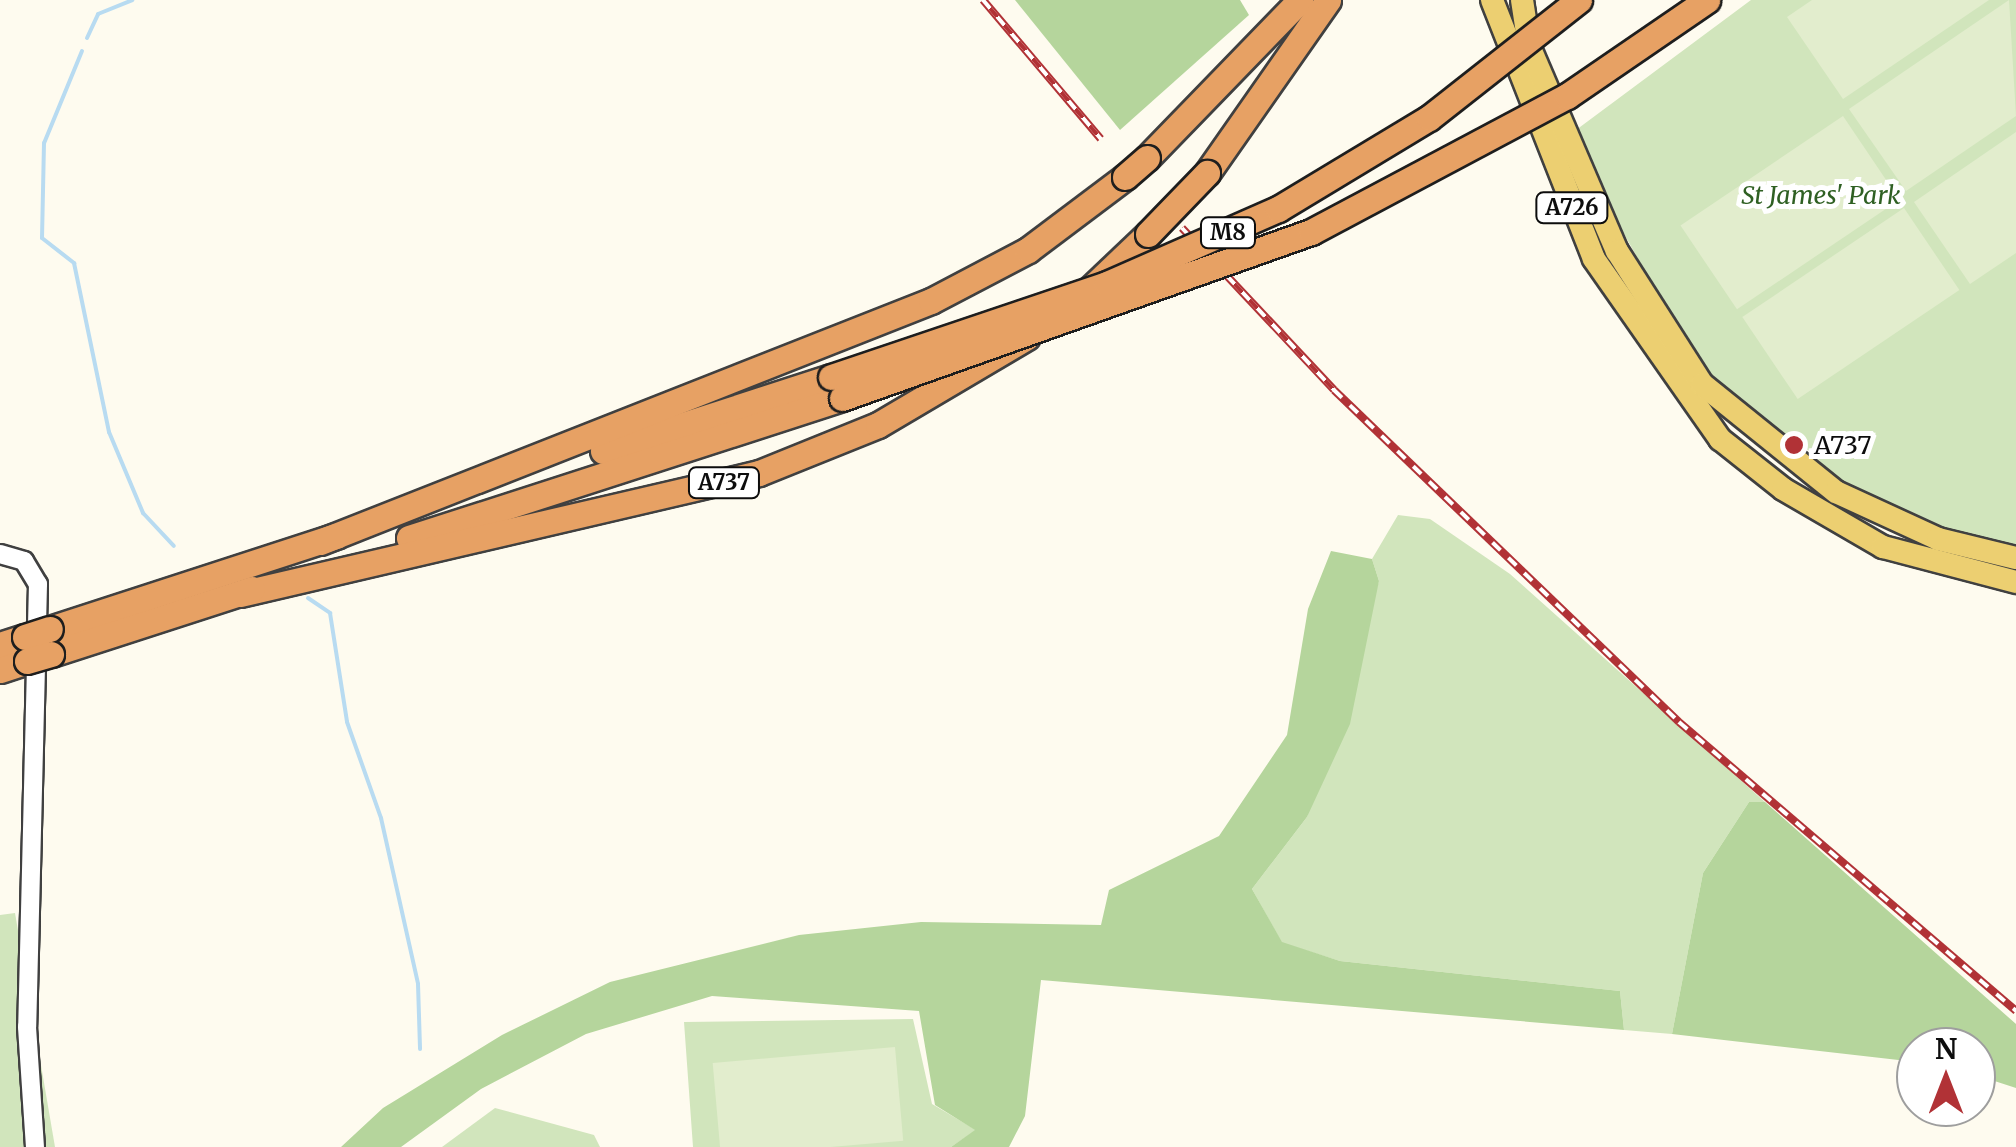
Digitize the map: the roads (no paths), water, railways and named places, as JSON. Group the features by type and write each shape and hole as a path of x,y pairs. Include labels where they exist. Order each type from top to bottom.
{"highway":[{"name":"A737","path":"0,670 38,646 320,542 931,300 1028,250 1125,177 1300,0"},
{"name":"A737","path":"0,645 38,646 240,594 707,488 813,453 992,362 1074,304 1207,172 1328,0"},
{"name":"M8","path":"320,542 837,388 1123,278 1278,209 1457,98 1578,0"},
{"name":"M8","path":"240,594 837,388 1311,232 1539,112 1707,0"}],"main road":[{"name":"A726","path":"1492,0 1594,259 1720,440 1783,489 1883,546 2016,582"},
{"name":"A726","path":"1522,0 1530,46 1617,250 1702,384 1836,492 1938,540 2016,558"}],"street":[{"path":"0,554 24,561 38,584 27,1026 36,1147"}],"waterway":[{"path":"87,38 98,14 132,0"},
{"path":"82,51 44,143 42,238 74,263 109,432 143,513 174,546"},
{"path":"308,598 330,613 347,722 381,818 418,984 420,1049"}],"railway":[{"path":"983,0 1101,139"},
{"path":"1182,228 1334,390 1679,722 2016,1011"}],"place":[{"name":"A737","path":"1794,445"}],"park label":[{"name":"St James' Park","path":"1821,195"}]}
